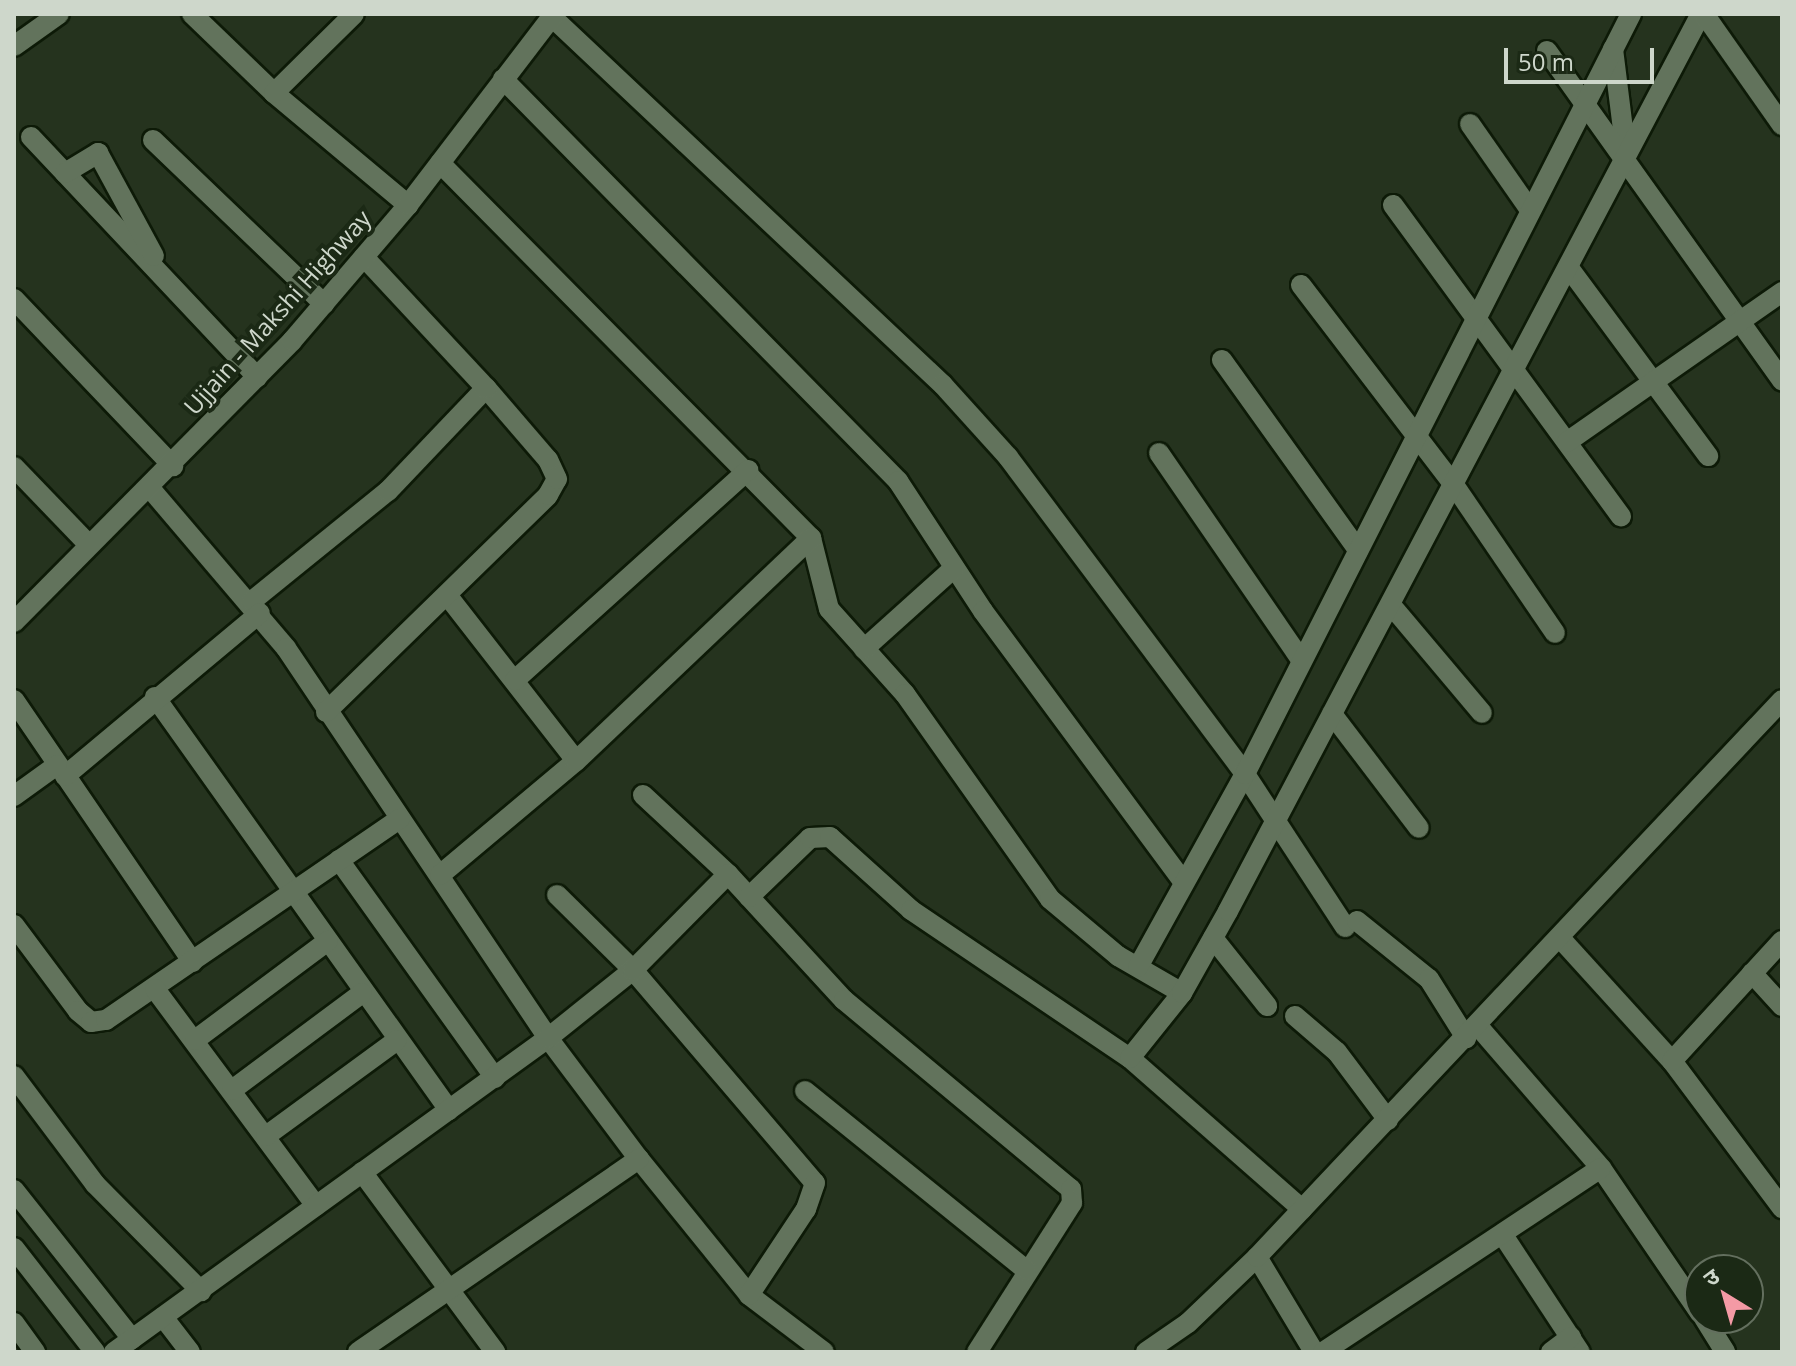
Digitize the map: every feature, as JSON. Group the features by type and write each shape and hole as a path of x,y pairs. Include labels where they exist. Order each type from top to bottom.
{"street":[{"path":"14,46 31,22 59,14"},
{"path":"192,14 274,93 408,205"},
{"path":"274,93 353,14"},
{"path":"1138,967 1245,774 1299,657 1358,550 1631,14"},
{"path":"1130,1058 1182,993 1213,938 1702,14 1782,125"},
{"path":"553,15 943,385 1008,457 1245,774 1351,924 1429,979 1472,1032 1601,1168 1684,1290"},
{"name":"Ujjain - Makshi Highway","path":"14,622 89,545 173,466 324,304 408,205 553,15"},
{"path":"1613,49 1626,158"},
{"path":"1547,51 1587,101 1782,381"},
{"path":"503,79 898,481 954,568 1149,843 1184,883"},
{"path":"1470,124 1530,210"},
{"path":"31,137 257,377"},
{"path":"153,140 324,304"},
{"path":"65,173 98,153 168,280"},
{"path":"440,163 748,470 811,538 829,609 905,694 1050,899 1138,967 1182,993"},
{"path":"1393,205 1474,321 1621,517"},
{"path":"326,712 447,595 557,479 548,460 486,388 364,257"},
{"path":"1569,268 1708,456"},
{"path":"1301,285 1454,485 1555,633"},
{"path":"1567,442 1782,292"},
{"path":"14,299 173,466"},
{"path":"1222,360 1358,550"},
{"path":"14,796 61,770 155,697 388,491 486,388"},
{"path":"1159,453 1299,657"},
{"path":"14,467 89,545"},
{"path":"515,680 748,470"},
{"path":"149,487 256,607 548,1038 639,1159 749,1295 824,1352"},
{"path":"440,875 576,761 811,538"},
{"path":"864,649 954,568"},
{"path":"447,595 576,761"},
{"path":"1391,605 1482,713"},
{"path":"155,697 362,993 449,1110"},
{"path":"14,700 193,962"},
{"path":"1146,1352 1167,1347 1257,1257 1782,700"},
{"path":"1332,714 1419,828"},
{"path":"643,795 728,874 877,1030 1071,1189 1072,1203 1026,1270 977,1352"},
{"path":"14,925 91,1022 106,1020 400,819"},
{"path":"749,897 810,838 830,837 911,910 1130,1058 1302,1209"},
{"path":"339,860 495,1078"},
{"path":"114,1352 548,1038 633,970 728,874"},
{"path":"557,895 633,970 815,1183 806,1209 749,1295"},
{"path":"1213,938 1267,1006"},
{"path":"1560,938 1672,1061 1782,1208"},
{"path":"195,1040 328,941"},
{"path":"1672,1061 1782,941"},
{"path":"1752,973 1782,1006"},
{"path":"155,989 316,1206"},
{"path":"232,1090 362,993"},
{"path":"1295,1016 1337,1052 1388,1120"},
{"path":"266,1136 397,1040"},
{"path":"14,1076 95,1184 201,1291"},
{"path":"805,1091 1026,1270"},
{"path":"358,1352 639,1159"},
{"path":"1323,1352 1601,1168"},
{"path":"362,1172 495,1352"},
{"path":"14,1190 132,1339"},
{"path":"1503,1235 1576,1345 1551,1352"},
{"path":"14,1248 95,1352"},
{"path":"1257,1257 1314,1352"},
{"path":"163,1317 190,1352"},
{"path":"14,1323 35,1352"},
{"path":"1714,1334 1725,1352"}]}
